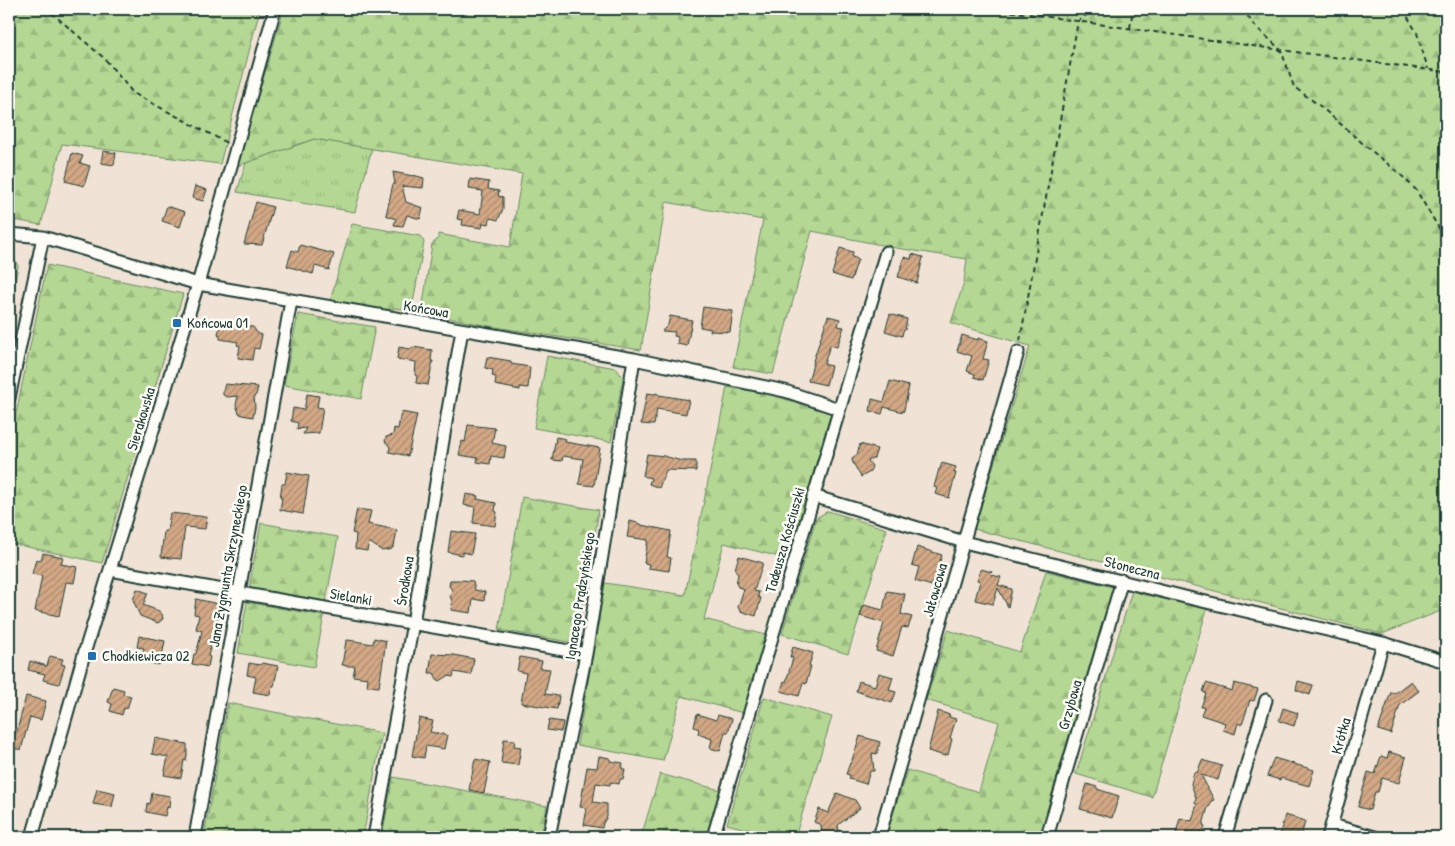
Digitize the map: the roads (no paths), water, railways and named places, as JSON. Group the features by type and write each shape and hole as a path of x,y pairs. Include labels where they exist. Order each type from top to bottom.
{"street":[{"name":"Sierakowska","path":"32,837 84,654 198,284 275,9"},
{"name":"Końcowa","path":"9,234 43,237 198,284 634,359 785,391 839,409"},
{"path":"9,398 43,237"},
{"name":"Tadeusza Kościuszki","path":"713,837 886,252"},
{"name":"Jana Zygmunta Skrzyneckiego","path":"195,837 290,301"},
{"name":"Środkowa","path":"374,837 413,623 462,330"},
{"name":"Jałowcowa","path":"879,837 1018,352"},
{"name":"Ignacego Prądzyńskiego","path":"549,837 586,654 634,359"},
{"name":"Słoneczna","path":"813,496 964,542 1382,643 1446,662"},
{"name":"Sielanki","path":"110,570 586,654"},
{"name":"Grzybowa","path":"1047,837 1122,580"},
{"name":"Krótka","path":"1328,837 1382,643"},
{"path":"1225,837 1266,700"},
{"path":"1332,825 1375,837"}],"place":[{"name":"Końcowa 01","path":"177,323"},
{"name":"Chodkiewicza 02","path":"92,656"}]}
